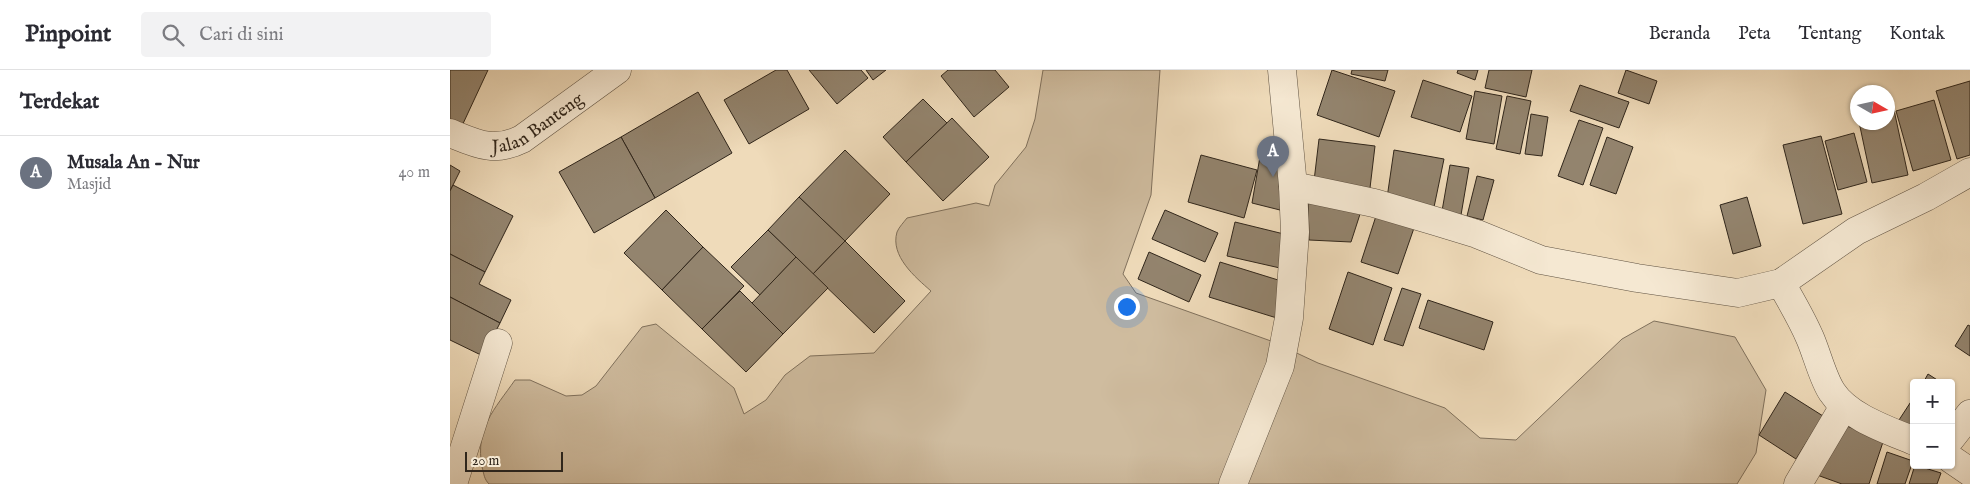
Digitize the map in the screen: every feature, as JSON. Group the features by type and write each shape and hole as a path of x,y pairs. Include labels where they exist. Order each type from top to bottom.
{"street":[{"name":"Jalan Banteng","path":"450,133 484,146 503,147 510,145 522,139 618,70"},
{"path":"1233,484 1280,366 1289,318 1295,232 1293,186 1282,70"},
{"path":"1293,186 1374,203 1478,234 1540,260 1636,278 1738,293 1782,283 1856,231 1970,172"},
{"path":"1782,283 1809,336 1831,392 1844,406 1877,426 1910,439"},
{"path":"453,484 498,344"},
{"path":"1798,484 1844,406"},
{"path":"1955,433 1970,414"},
{"path":"1955,462 1970,472"}],"shaded area":[{"path":"1043,70 1160,70 1151,195 1123,274 1136,293 1271,341 1318,363 1445,408 1480,438 1516,440 1622,339 1654,321 1735,337 1766,390 1756,453 1737,484 489,484 487,482 482,467 481,453 481,441 484,430 493,410 515,380 530,380 566,396 582,395 596,386 642,327 656,324 734,388 744,414 766,400 785,375 810,356 874,353 931,291 911,273 900,258 896,241 899,228 907,218 976,203 989,206 995,185 1026,147 1035,119"}],"building":[{"path":"450,70 488,70 461,128 450,122"},
{"path":"776,70 787,70 809,109 749,144 724,100"},
{"path":"809,70 861,70 868,78 837,104"},
{"path":"866,70 886,70 873,80"},
{"path":"948,70 995,70 1009,87 974,117 941,76"},
{"path":"1332,70 1395,91 1379,137 1317,115"},
{"path":"1352,70 1388,70 1385,81 1351,74"},
{"path":"1458,70 1478,70 1475,80 1457,73"},
{"path":"1489,70 1532,70 1526,97 1485,88"},
{"path":"1626,70 1657,81 1649,104 1618,93"},
{"path":"1423,80 1472,96 1460,132 1411,117"},
{"path":"1970,81 1970,155 1957,159 1936,91"},
{"path":"1580,85 1629,102 1619,128 1570,111"},
{"path":"1475,91 1502,96 1494,144 1466,139"},
{"path":"698,92 732,153 655,198 621,137"},
{"path":"1507,96 1531,101 1520,154 1496,149"},
{"path":"923,99 947,123 906,162 883,137"},
{"path":"1934,100 1951,160 1913,171 1896,111"},
{"path":"1531,114 1548,117 1542,156 1525,154"},
{"path":"1895,115 1908,175 1872,183 1861,130 1895,130"},
{"path":"952,118 989,157 943,201 906,162"},
{"path":"1579,120 1603,128 1583,185 1558,176"},
{"path":"1854,133 1867,182 1838,190 1825,141"},
{"path":"1821,136 1842,214 1803,224 1783,145"},
{"path":"621,137 655,198 594,233 559,172"},
{"path":"1607,137 1633,147 1616,194 1590,185"},
{"path":"1319,139 1375,146 1370,188 1314,181"},
{"path":"1286,146 1292,213 1252,203 1261,151"},
{"path":"845,150 890,194 845,241 799,197"},
{"path":"1394,150 1444,159 1433,212 1387,198"},
{"path":"1201,155 1257,170 1244,218 1188,202"},
{"path":"450,165 460,171 450,191"},
{"path":"1450,165 1469,168 1461,215 1442,211"},
{"path":"1477,176 1494,180 1483,220 1467,216"},
{"path":"453,185 513,216 485,272 450,254 450,191"},
{"path":"799,197 845,241 813,274 768,230"},
{"path":"1747,197 1761,246 1733,254 1720,205"},
{"path":"1308,198 1362,208 1351,242 1309,240"},
{"path":"666,210 703,247 662,290 624,253"},
{"path":"1165,210 1218,233 1205,262 1152,239"},
{"path":"1376,216 1414,228 1398,274 1361,262"},
{"path":"1235,222 1288,235 1280,268 1227,256"},
{"path":"768,230 796,257 760,295 731,267"},
{"path":"845,241 905,301 874,333 813,274"},
{"path":"703,247 744,286 702,329 662,290"},
{"path":"1149,252 1201,275 1189,302 1138,279"},
{"path":"450,254 485,272 479,284 511,300 500,323 450,297"},
{"path":"796,257 828,288 783,334 752,303"},
{"path":"1220,262 1291,284 1280,319 1209,297"},
{"path":"1348,272 1392,288 1373,345 1329,329"},
{"path":"1402,288 1421,294 1403,346 1384,340"},
{"path":"740,291 783,334 746,372 702,329"},
{"path":"450,297 500,323 483,356 450,340"},
{"path":"1428,300 1493,322 1484,350 1419,328"},
{"path":"1968,325 1970,326 1970,356 1955,346"},
{"path":"1928,374 1936,379 1925,379"},
{"path":"1785,392 1823,416 1796,459 1759,435"},
{"path":"1910,403 1910,427 1899,420"},
{"path":"1835,422 1884,439 1869,484 1842,484 1817,475"},
{"path":"1887,452 1910,460 1910,469 1905,484 1877,484"},
{"path":"1914,469 1928,469 1941,473 1937,484 1909,484"}],"place":[{"name":"Musala An - Nur","path":"1273,177"}]}
